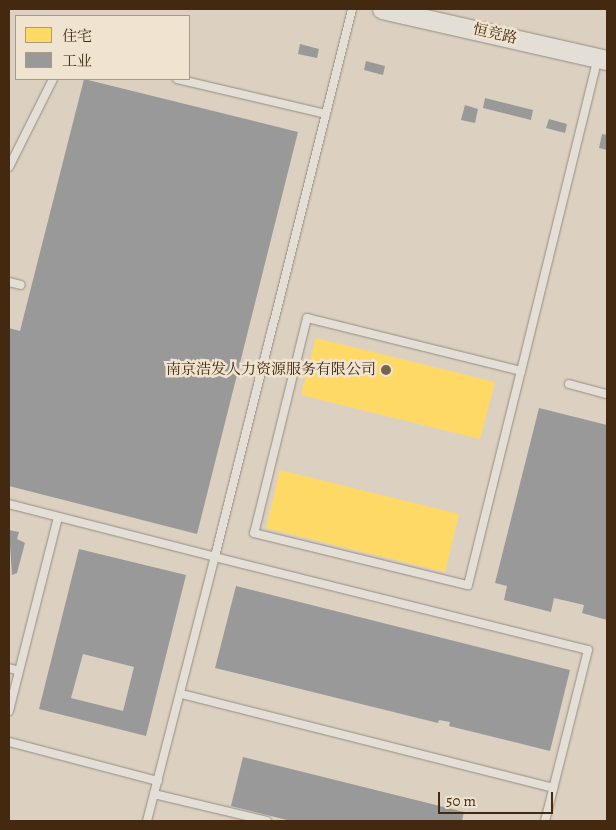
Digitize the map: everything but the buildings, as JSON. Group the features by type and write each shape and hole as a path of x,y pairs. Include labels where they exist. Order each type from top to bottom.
{"street":[{"name":"恒竞路","path":"382,9 603,59"}],"lane":[{"path":"147,821 182,694 352,9"},
{"path":"521,371 307,318 254,533 468,585 521,371 603,59"},
{"path":"9,167 52,80"},
{"path":"181,80 326,114"},
{"path":"9,282 21,286"},
{"path":"569,384 607,394"},
{"path":"9,504 58,518 588,650 545,821"},
{"path":"9,711 58,518"},
{"path":"9,668 19,671"},
{"path":"182,694 553,788"},
{"path":"9,742 158,781"},
{"path":"154,794 267,821"}],"place":[{"name":"南京浩发人力资源服务有限公司","path":"386,370"}]}
